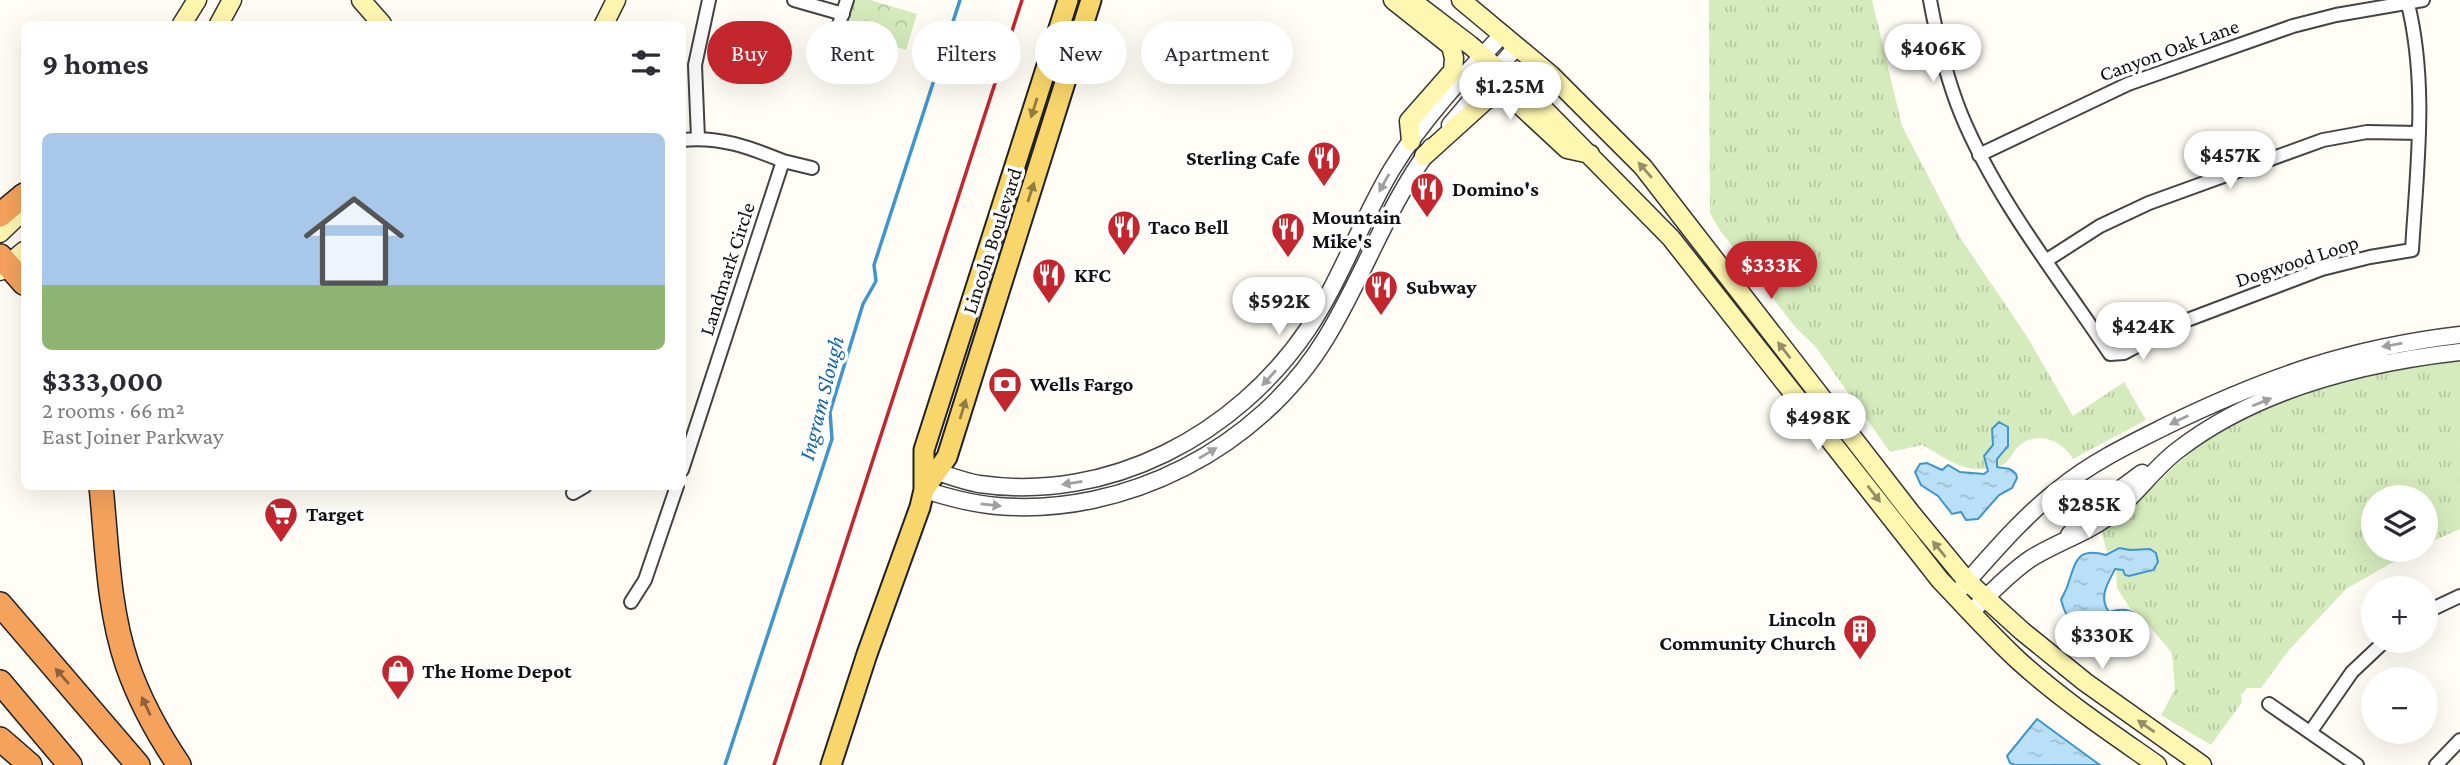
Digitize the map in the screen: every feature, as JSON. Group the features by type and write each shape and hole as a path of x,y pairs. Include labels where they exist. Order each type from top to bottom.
{"highway":[{"path":"0,215 21,198"},
{"path":"8,261 21,279"},
{"path":"101,490 111,592 127,663 162,739 179,765"},
{"path":"0,604 138,765"},
{"path":"0,682 70,765"},
{"path":"0,739 30,765"}],"main road":[{"path":"184,21 197,0"},
{"path":"221,21 232,0"},
{"path":"361,0 379,21"},
{"path":"606,21 616,0"},
{"name":"Lincoln Boulevard","path":"931,470 924,450 1068,0"},
{"name":"Lincoln Boulevard","path":"831,765 931,470 947,457 951,446 1091,0"},
{"path":"1393,0 1451,46 1454,58 1452,71 1409,121 1411,141"},
{"path":"1411,0 1498,68 1590,154 1671,238 1940,580 1971,612 2018,660 2069,703 2157,765"},
{"path":"1461,0 1577,99 1643,167 1911,513 1967,581 2022,631 2085,682 2202,765"},
{"path":"1424,156 1487,99 1499,96 1511,97 1567,149 1590,154"},
{"path":"0,233 21,213"}],"street":[{"path":"698,138 695,65 709,0"},
{"path":"793,0 843,14"},
{"path":"841,21 847,0"},
{"name":"Dogwood Loop","path":"1930,0 1948,77 1979,155 2008,206 2110,354 2124,353 2182,322 2322,269 2412,250 2419,133 2418,58 2407,2"},
{"name":"Canyon Oak Lane","path":"1979,155 2129,84 2280,30 2336,15 2423,0"},
{"path":"931,470 974,483 1007,486 1078,482 1125,470 1156,458 1184,445 1225,418 1263,385 1308,328 1382,187 1411,141 1503,34"},
{"path":"924,490 972,503 997,506 1027,507 1082,502 1133,489 1161,478 1217,448 1270,407 1300,373 1325,339 1395,204 1424,156 1517,46"},
{"path":"2047,260 2100,226 2148,203 2323,140 2367,132 2419,133"},
{"path":"686,140 737,142 783,161 812,168"},
{"name":"Landmark Circle","path":"686,458 783,161"},
{"path":"1955,595 2038,506 2079,473 2118,450 2241,391 2288,373 2376,348 2460,335"},
{"path":"1971,612 2029,560 2113,513 2160,465 2207,429 2247,408 2293,389 2335,376 2390,363 2460,352"},
{"path":"2104,501 2147,469 2160,465"},
{"path":"631,603 645,580 674,490"},
{"path":"2062,542 2087,513"},
{"path":"2438,606 2460,596"},
{"path":"2311,731 2352,672 2372,653"},
{"path":"2269,704 2357,765"},
{"path":"2436,765 2460,740"}],"green space":[{"path":"854,0 870,0 917,14 915,21 912,21 906,50 898,48 898,21 847,21"},
{"path":"1709,0 1872,0 1902,126 1961,239 2026,335 2073,416 2124,382 2146,420 2073,459 2062,446 2040,438 2032,439 2018,447 2004,464 1984,469 1958,465 1922,445 1890,452 1815,346 1796,328 1719,229 1710,213"},
{"path":"2460,361 2460,529 2438,539 2438,485 2361,485 2361,562 2393,562 2369,576 2361,576 2361,580 2346,589 2288,651 2261,688 2247,688 2241,695 2242,702 2211,745 2161,715 2175,689 2172,653 2146,622 2130,608 2117,588 2116,572 2120,546 2107,552 2101,530 2134,505 2194,450 2255,414 2321,388 2425,365"}],"water":[{"path":"1999,422 2008,427 2008,446 1997,459 1997,467 2011,470 2017,478 2012,488 1999,495 1978,519 1966,520 1961,512 1952,514 1938,496 1921,485 1915,472 1920,464 1927,463 1942,470 1948,465 1960,472 1984,474 1988,471 1984,456 1993,445 1992,429"},
{"path":"2119,548 2150,549 2156,553 2158,562 2153,570 2129,576 2125,575 2123,570 2115,569 2104,595 2109,612 2125,610 2134,613 2146,625 2146,631 2141,638 2117,625 2121,645 2117,652 2108,657 2078,633 2061,600 2079,558 2089,553 2106,555"},
{"path":"2037,719 2100,765 2010,763 2007,756"}],"waterway":[{"name":"Ingram Slough","path":"725,765 832,439 830,412 863,304 876,281 874,265 960,0"}],"railway":[{"path":"774,765 1022,0"}],"place":[{"name":"Sterling Cafe","path":"1324,188"},
{"name":"Domino's","path":"1427,219"},
{"name":"Taco Bell","path":"1124,257"},
{"name":"Mountain Mike's","path":"1288,259"},
{"name":"KFC","path":"1049,305"},
{"name":"Subway","path":"1381,317"},
{"name":"Wells Fargo","path":"1005,414"},
{"name":"Target","path":"281,544"},
{"name":"Lincoln Community Church","path":"1860,661"},
{"name":"The Home Depot","path":"398,701"}]}
